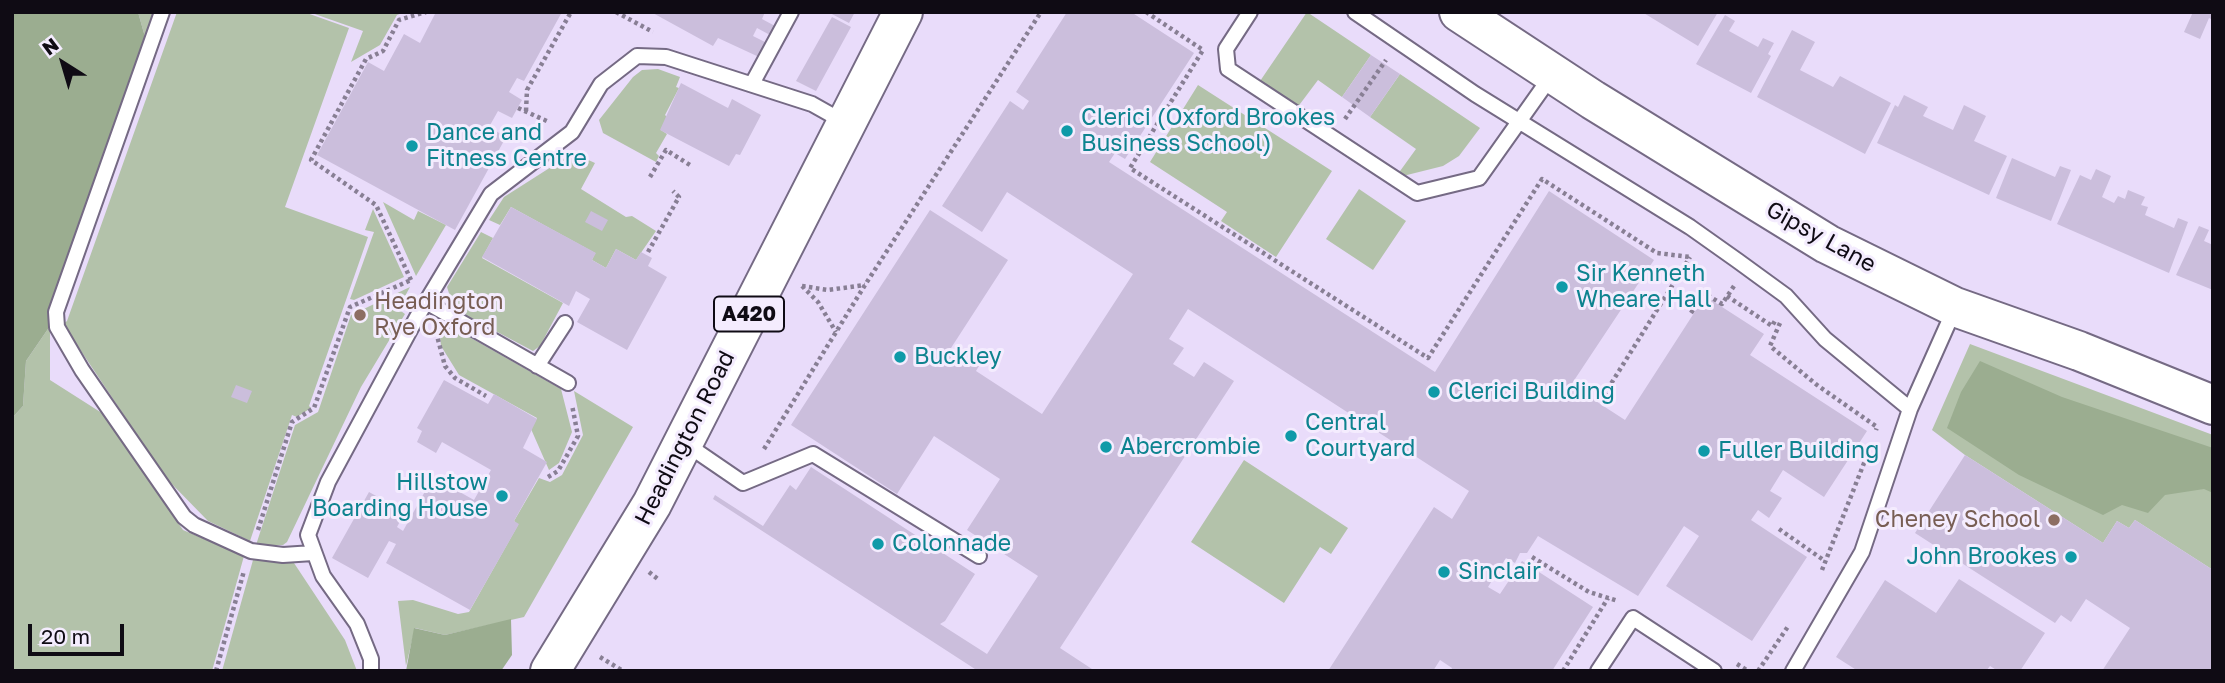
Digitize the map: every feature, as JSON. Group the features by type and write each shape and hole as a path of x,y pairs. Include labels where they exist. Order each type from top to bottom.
{"street":[{"name":"Headington Road","path":"550,671 622,556 685,443 845,122 903,12"},
{"name":"Gipsy Lane","path":"1459,12 1553,74 1827,244 1955,307 2079,351 2213,405"}],"lane":[{"path":"162,12 56,312 57,327 82,370 184,517 194,525 251,551 284,555 313,553"},
{"path":"752,84 791,12"},
{"path":"1250,12 1226,49 1228,69 1417,193 1479,178 1553,74"},
{"path":"1355,12 1475,94 1690,227 1786,296 1825,339 1910,410"},
{"path":"371,671 371,659 357,624 323,576 308,535 328,482 426,302 491,194 572,132 601,84 638,56 666,57 752,84 812,104 845,122"},
{"path":"426,302 568,383"},
{"path":"1793,671 1862,552 1910,410 1955,307"},
{"path":"537,366 565,323"},
{"path":"685,443 743,483 813,454 979,556"},
{"path":"1598,671 1633,618 1714,671"}],"path":[{"path":"411,280 376,205 311,160 366,59 383,51 400,20 426,12"},
{"path":"526,111 527,90 571,12"},
{"path":"743,483 865,285 1041,12"},
{"path":"1146,12 1203,50 1130,167 1428,358 1542,179 1657,253 1690,257 1701,264"},
{"path":"1332,137 1399,42"},
{"path":"650,177 666,150 690,165"},
{"path":"648,252 679,197 673,191"},
{"path":"1604,394 1690,257"},
{"path":"1723,278 1745,293"},
{"path":"836,332 818,302 801,285 828,290 865,285"},
{"path":"1691,313 1704,293 1722,304 1728,294 1772,326 1778,317"},
{"path":"216,671 292,422 314,408 350,307"},
{"path":"1772,312 1778,317 1779,331 1770,346 1817,385 1877,427 1875,434"},
{"path":"548,477 558,471 578,436 568,383"},
{"path":"1821,572 1868,451"},
{"path":"1779,529 1825,561"},
{"path":"1563,671 1608,598"},
{"path":"1758,671 1795,617"},
{"path":"598,656 623,671"}],"green space":[{"path":"12,12 138,12 145,37 50,311 50,326 26,361 23,406 12,418"},
{"path":"138,12 155,12 145,37"},
{"path":"177,12 304,12 349,28 285,207 368,237 309,406 311,408 297,417 292,415 250,541 208,521 165,477 63,324 67,321"},
{"path":"309,12 405,12 397,15 380,45 351,62 363,31"},
{"path":"1307,12 1371,55 1342,97 1318,80 1294,112 1256,87"},
{"path":"658,69 680,77 676,87 679,88 665,115 667,117 661,130 667,134 656,153 659,156 656,162 603,133 599,120 633,77 642,70"},
{"path":"1400,74 1480,128 1459,156 1443,166 1395,178 1416,149 1370,117"},
{"path":"1198,85 1332,171 1276,257 1221,221 1227,212 1150,162"},
{"path":"573,153 595,163 581,189 626,217 632,216 656,231 636,260 616,249 606,268 592,260 595,253 511,207 500,225 489,220 504,197"},
{"path":"1359,189 1406,221 1373,270 1326,239"},
{"path":"383,202 414,220 418,211 446,225 416,276"},
{"path":"373,209 404,277 354,300 350,299 374,232 365,230"},
{"path":"481,232 493,238 482,258 563,303 540,346 533,351 454,309 447,287"},
{"path":"410,287 398,309 405,314 361,387 287,542 283,545 256,545 295,425 318,412 351,315"},
{"path":"443,322 561,389 572,432 559,463 549,470 531,429 537,418 459,375 441,346 439,326"},
{"path":"50,326 50,380 105,415 183,530 244,556 212,671 12,671 12,418 23,406 26,361"},
{"path":"1970,344 2213,435 2213,570 2135,520 2129,528 2117,521 2103,543 1965,455 1932,430"},
{"path":"1980,361 2062,397 2213,448 2213,493 2204,489 2165,495 2148,513 2122,505 2103,515 2019,475 1947,428 1961,392"},
{"path":"574,391 633,427 524,617 445,635 415,628 406,666 398,601 413,600 458,614 469,612 518,525 514,521 539,478 550,482 562,475 583,435"},
{"path":"1244,460 1348,528 1331,554 1320,547 1284,603 1191,542"},
{"path":"253,560 294,563 345,640 357,671 222,671"},
{"path":"511,619 512,655 501,671 406,671 414,628 445,635"}],"building":[{"path":"436,12 562,12 524,81 517,78 509,92 522,100 512,118 498,111 489,127 506,137 455,230 317,155 368,62 384,71 404,34 420,43"},
{"path":"651,12 765,12 762,19 775,26 770,35 757,28 753,36 767,43 759,57 718,38 713,46"},
{"path":"828,12 855,12 849,23"},
{"path":"1067,12 1131,12 1194,53 1125,159 1115,153 1109,162 1435,372 1549,191 1654,260 1571,385 1625,420 1705,296 1764,334 1750,355 1867,431 1824,497 1783,470 1770,491 1782,498 1769,518 1758,510 1751,520 1807,557 1752,641 1666,586 1699,536 1684,526 1638,596 1538,536 1527,553 1520,553 1515,563 1506,558 1488,587 1500,594 1522,561 1593,607 1552,671 1451,671 1452,668 1440,660 1433,671 1328,671 1434,507 1452,519 1469,491 1188,309 1169,339 1184,348 1173,364 1194,377 1204,362 1234,381 1060,648 1095,671 978,671 713,499 715,495 763,526 790,485 796,490 811,467 975,574 945,621 940,624 987,654 1038,576 967,530 1000,479 934,436 897,494 791,425 930,210 1008,260 951,348 979,366 976,371 1042,414 1133,274 1007,192 982,232 942,206 1010,101 1023,110 1029,101 1016,92"},
{"path":"1642,12 1718,12 1698,46"},
{"path":"2193,12 2213,12 2213,20 2209,18 2200,39 2184,32"},
{"path":"1725,15 1735,21 1729,31 1758,47 1763,38 1774,43 1768,54 1771,56 1751,93 1696,64"},
{"path":"832,17 851,27 816,91 796,81"},
{"path":"1792,30 1815,42 1800,70 1833,87 1840,76 1891,103 1865,154 1757,97"},
{"path":"1371,55 1400,74 1370,117 1342,97"},
{"path":"681,83 728,108 732,99 761,115 740,155 736,154 729,166 660,130"},
{"path":"1904,95 1928,107 1923,116 1953,130 1964,105 1986,116 1974,141 2007,156 1989,195 1877,143 1895,105 1898,107"},
{"path":"2012,158 2055,177 2060,166 2071,170 2051,221 1996,198"},
{"path":"2096,169 2111,176 2102,197 2114,203 2118,196 2125,199 2128,190 2145,197 2141,205 2148,207 2145,215 2174,228 2178,218 2188,222 2169,273 2057,224 2080,175 2091,180"},
{"path":"511,207 596,253 592,260 606,268 616,249 636,260 641,252 652,258 648,266 667,277 627,350 577,322 590,299 576,291 569,306 482,257"},
{"path":"591,211 608,220 602,231 585,222"},
{"path":"2199,226 2209,230 2204,241 2213,245 2213,290 2176,275"},
{"name":"Hillstow Boarding House","path":"444,380 488,404 494,394 537,419 523,448 547,462 514,521 519,524 470,610 386,563 396,544 389,541 368,578 332,558 369,492 405,512 397,527 403,531 433,477 474,500 491,470 442,442 436,453 417,442 422,431 417,428"},
{"path":"236,385 252,391 247,403 231,397"},
{"name":"John Brookes","path":"1965,455 2103,543 2117,521 2129,528 2135,520 2213,570 2213,671 2102,671 2130,628 2086,599 2071,622 2061,615 2055,623 1915,533"},
{"path":"1959,579 2045,633 2020,671 1998,671 1990,666 1986,671 1858,671 1836,657 1885,580 1936,613"}],"place":[{"name":"Clerici (Oxford Brookes Business School)","path":"1067,131"},
{"name":"Dance and Fitness Centre","path":"412,146"},
{"name":"Sir Kenneth Wheare Hall","path":"1562,287"},
{"name":"Headington Rye Oxford","path":"360,315"},
{"name":"Buckley","path":"900,357"},
{"name":"Clerici Building","path":"1434,392"},
{"name":"Central Courtyard","path":"1291,436"},
{"name":"Abercrombie","path":"1106,447"},
{"name":"Fuller Building","path":"1704,451"},
{"name":"Hillstow Boarding House","path":"502,496"},
{"name":"Cheney School","path":"2054,520"},
{"name":"Colonnade","path":"878,544"},
{"name":"John Brookes","path":"2071,557"},
{"name":"Sinclair","path":"1444,572"}]}
